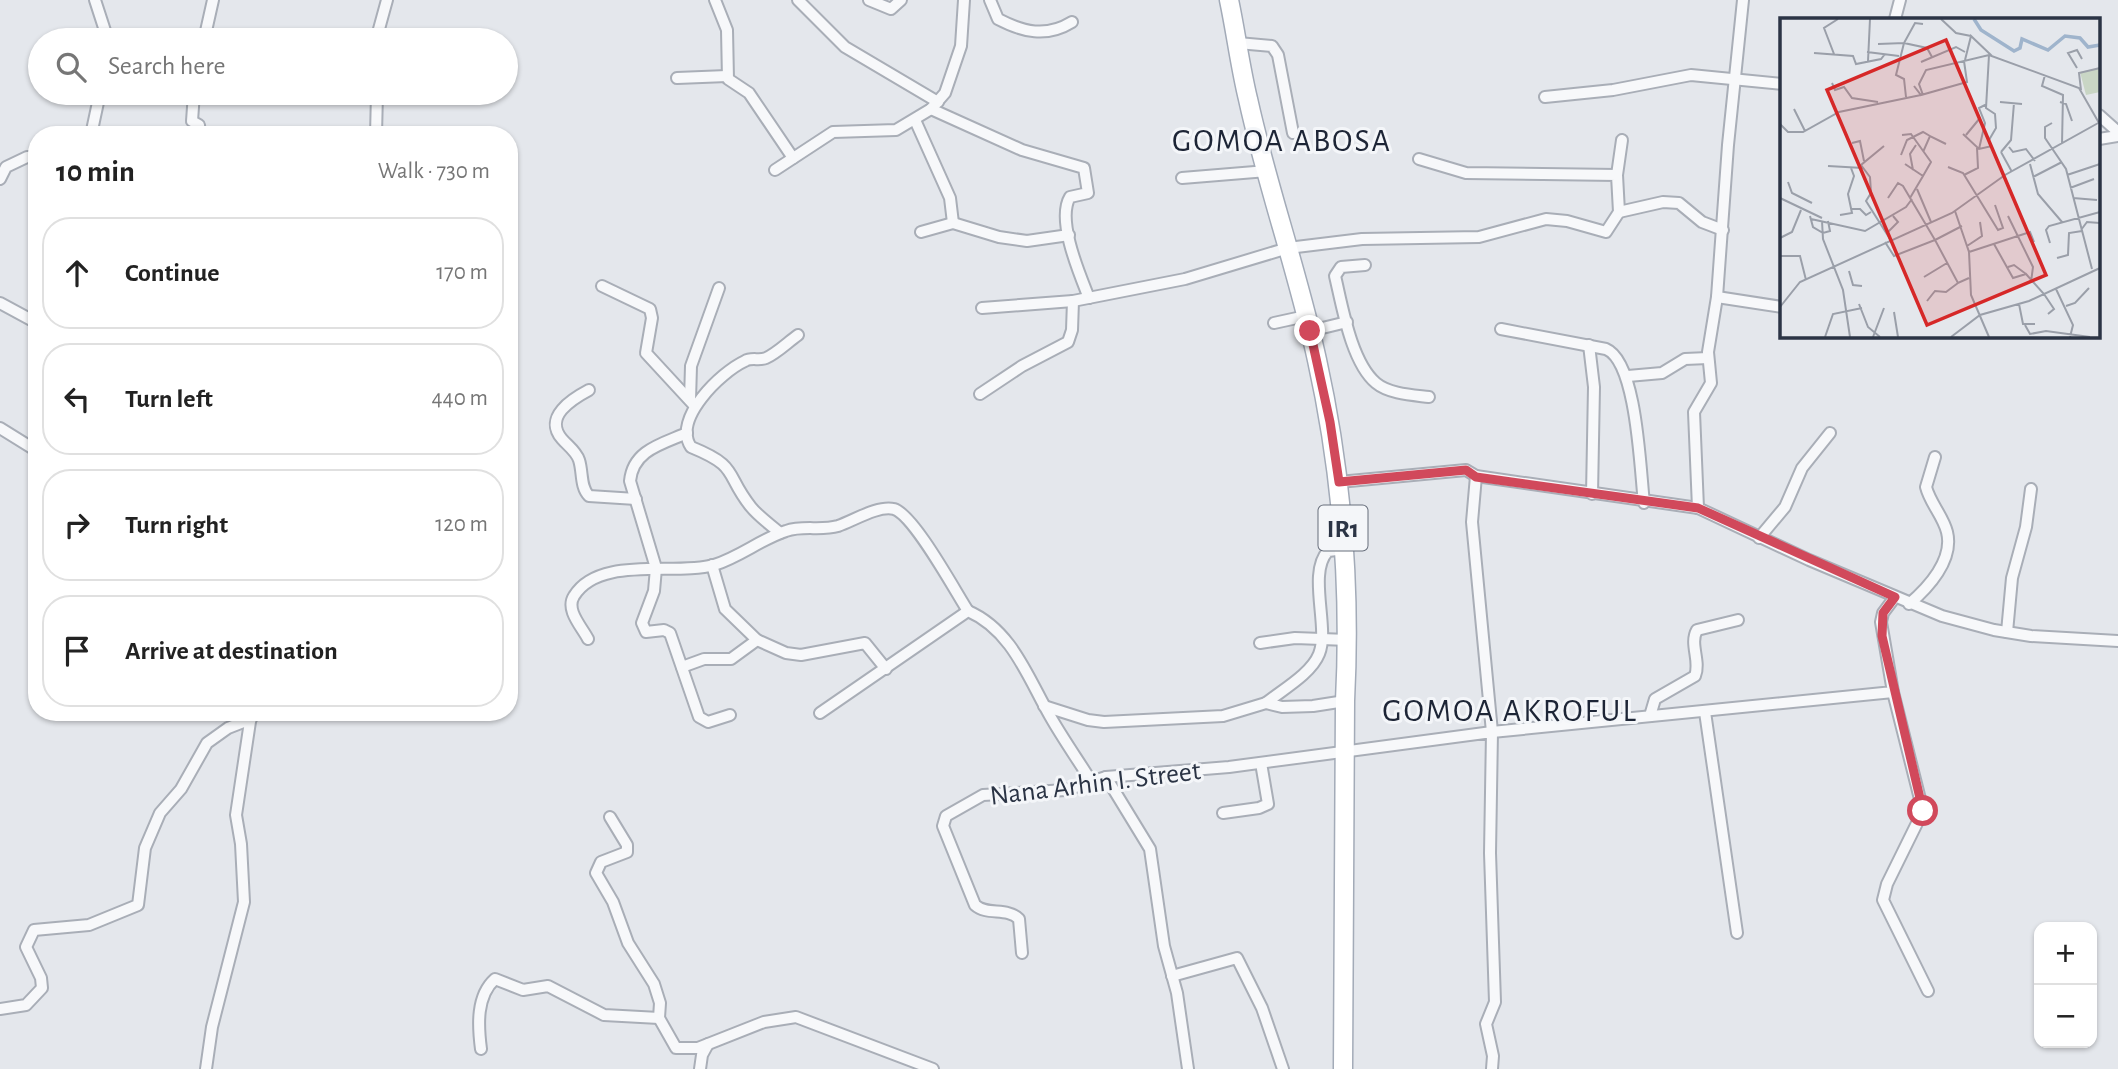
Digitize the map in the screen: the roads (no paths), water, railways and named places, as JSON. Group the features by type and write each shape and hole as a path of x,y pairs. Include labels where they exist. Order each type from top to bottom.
{"main road":[{"name":"IR1","path":"1229,0 1248,98 1308,324 1330,422 1339,482 1345,549 1348,640 1344,752 1343,1069"}],"street":[{"path":"95,0 104,28"},
{"path":"207,28 213,0"},
{"path":"379,28 387,0"},
{"path":"715,0 727,30 727,76"},
{"path":"798,0 849,50 935,106 1022,150 1084,168 1088,193 1072,196 1066,203 1072,258 1089,298"},
{"path":"869,0 891,9 901,0"},
{"path":"775,170 833,132 888,131 915,120 935,106 950,84 961,46 964,0"},
{"path":"989,0 998,19 1039,34 1059,30 1072,22"},
{"path":"1698,508 1694,412 1711,383 1708,358 1717,297 1743,0"},
{"path":"1895,18 1900,0"},
{"path":"1238,43 1272,46 1278,55 1293,133"},
{"path":"1545,97 1625,88 1691,75 1780,84"},
{"path":"677,78 727,76 749,93 793,158"},
{"path":"93,126 97,105"},
{"path":"193,105 192,121 199,126"},
{"path":"376,126 377,105"},
{"path":"2100,116 2118,134"},
{"path":"915,120 950,198 953,223"},
{"path":"2100,139 2118,134"},
{"path":"982,308 1089,298 1185,279 1288,248 1376,238 1479,237 1546,219 1567,220 1603,231 1611,228 1619,212 1617,175 1622,139"},
{"path":"0,179 6,167 28,157"},
{"path":"1419,159 1466,173 1617,175"},
{"path":"1182,178 1267,171"},
{"path":"1619,212 1663,202 1679,204 1702,222 1723,230"},
{"path":"920,232 953,223 999,237 1027,241 1069,235"},
{"path":"1365,265 1341,267 1336,272 1346,322 1362,361 1377,384 1402,393 1429,397"},
{"path":"602,286 650,309 652,318 646,353 692,403"},
{"path":"719,288 691,366 692,403 687,433 691,447 718,459 729,469 753,510 780,533"},
{"path":"1717,297 1780,307"},
{"path":"980,394 1021,366 1068,342 1072,330 1073,301"},
{"path":"0,303 28,318"},
{"path":"1274,323 1346,322"},
{"path":"1501,329 1613,352 1628,376 1644,503"},
{"path":"692,403 744,361 766,358 798,335"},
{"path":"1589,345 1594,387 1592,494"},
{"path":"1628,376 1661,373 1685,359 1708,358"},
{"path":"589,390 566,403 559,411 556,422 559,435 579,460 584,489 589,496 636,499"},
{"path":"0,428 28,445"},
{"path":"687,433 639,456 630,481 656,568 654,591 643,618 643,628 650,633 664,630 670,633 699,717 708,722 730,715"},
{"path":"1759,538 1785,507 1802,468 1830,433"},
{"path":"1909,604 1931,583 1948,543 1947,533 1926,486 1934,457"},
{"path":"1339,482 1459,470 1471,471 1476,477 1644,503 1698,508 1909,604 2007,632 2118,641"},
{"path":"1476,477 1472,522 1492,732 1490,853 1495,1002 1486,1024 1493,1056 1492,1069"},
{"path":"2007,632 2012,578 2026,527 2032,489"},
{"path":"588,639 571,610 574,596 604,573 712,565 746,552 780,533 794,529 835,527 879,510 893,509 901,513 922,539 968,611 1006,639 1091,781"},
{"path":"1044,706 1088,720 1104,722 1209,717 1266,703 1315,660 1321,641 1321,566 1328,551 1345,549"},
{"path":"712,565 725,609 757,640 786,653 801,655 865,643 886,669"},
{"path":"1895,597 1883,613 1881,622 1893,692 1923,811 1887,884 1883,900 1928,992"},
{"path":"820,713 968,611"},
{"path":"1650,716 1655,699 1695,676 1697,670 1694,640 1697,630 1738,620"},
{"path":"1260,642 1305,638 1321,641 1348,640"},
{"path":"682,667 704,659 731,659 757,640"},
{"name":"Nana Arhin I. Street","path":"1022,953 1019,919 1016,915 981,910 975,905 943,826 944,818 983,794 1066,790 1106,777 1261,763 1492,732 1893,692"},
{"path":"1266,703 1282,707 1302,707 1345,701"},
{"path":"1705,712 1737,933"},
{"path":"0,1009 26,1005 42,988 41,978 26,947 34,930 89,925 138,905 145,848 158,817 183,786 207,743 241,721"},
{"path":"206,1069 212,1027 244,902 241,844 236,815 250,721"},
{"path":"1223,813 1259,808 1268,804 1261,763"},
{"path":"1106,777 1147,841 1188,1069"},
{"path":"610,817 627,845 627,852 601,862 596,873 613,902 626,938 654,984 660,1003 659,1018 676,1048 690,1049 708,1044 772,1020 801,1018 933,1069"},
{"path":"1172,976 1237,958 1262,1008 1283,1069"},
{"path":"481,1049 478,1015 489,985 495,979 523,989 548,986 604,1015 659,1018"},
{"path":"700,1069 702,1055 708,1044"}],"district":[{"name":"GOMOA ABOSA","path":"1282,140"},
{"name":"GOMOA AKROFUL","path":"1510,710"}]}
